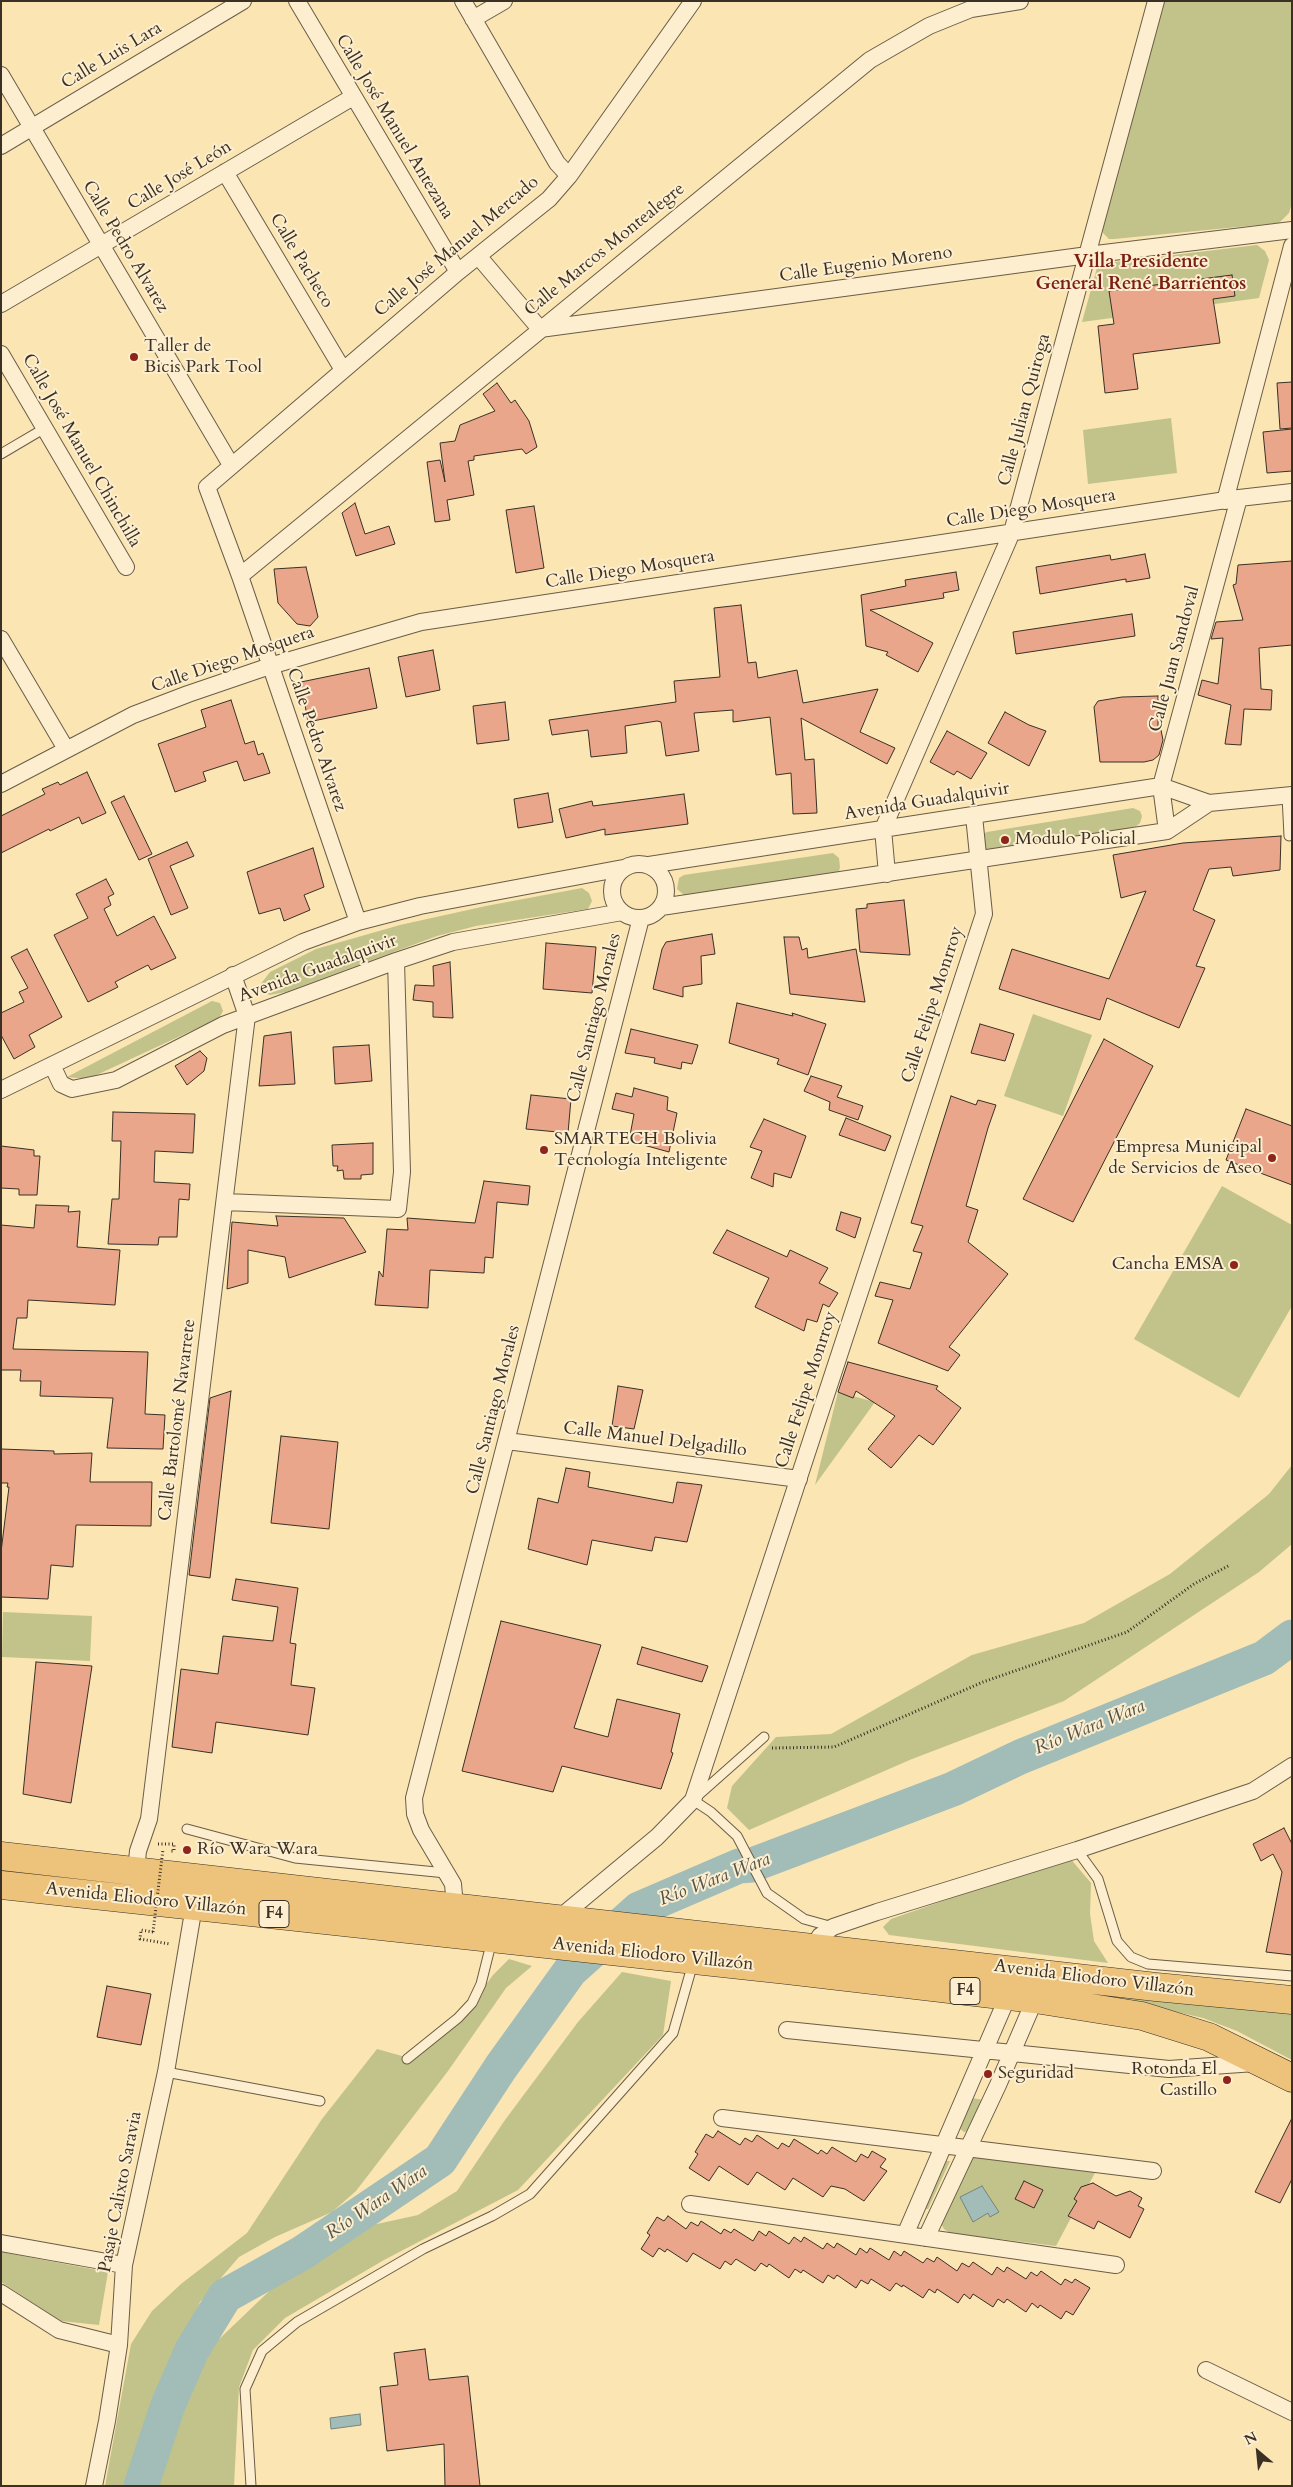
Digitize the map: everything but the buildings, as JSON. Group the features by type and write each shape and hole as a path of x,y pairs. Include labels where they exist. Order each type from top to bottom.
{"highway":[{"name":"Avenida Eliodoro Villazón","path":"1,1856 455,1907 558,1928 650,1956 1035,1999 1142,2016 1209,2037 1292,2078"},
{"name":"Avenida Eliodoro Villazón","path":"1,1884 492,1937 558,1928 668,1932 1156,1987 1292,2000"}],"street":[{"name":"Calle Luis Lara","path":"1,146 243,1"},
{"name":"Calle José Manuel Antezana","path":"297,1 352,97 458,272"},
{"path":"463,1 557,163 569,176"},
{"path":"474,19 504,1"},
{"name":"Calle José Manuel Mercado","path":"207,487 458,272 479,257 548,199 569,176 693,1"},
{"name":"Calle Marcos Montealegre","path":"240,576 870,60 929,26 971,9 1020,1"},
{"name":"Calle Julian Quiroga","path":"887,874 883,829 1012,532 1156,1"},
{"name":"Calle Pedro Alvarez","path":"1,75 100,246 231,465"},
{"name":"Calle José León","path":"1,304 352,97"},
{"name":"Calle Pacheco","path":"225,172 343,370"},
{"name":"Calle Eugenio Moreno","path":"540,329 1088,255 1292,230"},
{"name":"Calle Juan Sandoval","path":"1166,831 1161,786 1292,246"},
{"path":"479,257 540,329"},
{"name":"Calle José Manuel Chinchilla","path":"1,354 126,567"},
{"name":"Calle Pedro Alvarez","path":"207,487 240,576 358,922"},
{"name":"Calle Diego Mosquera","path":"1,784 133,716 270,666 421,622 1232,499 1292,492"},
{"path":"1,639 66,749"},
{"name":"Avenida Guadalquivir","path":"648,865 1161,786 1209,804"},
{"name":"Avenida Guadalquivir","path":"661,907 1166,831 1209,804 1290,795"},
{"name":"Calle Felipe Monrroy","path":"558,1928 657,1837 693,1800 984,914 980,860 974,816"},
{"path":"640,863 648,865 656,869 665,883 666,891 661,907 648,916 641,918 622,912 613,898 612,890 617,874 624,868 640,863"},
{"name":"Avenida Guadalquivir","path":"1,1090 302,942 358,922 420,906 624,868"},
{"name":"Avenida Guadalquivir","path":"52,1064 61,1084 72,1089 116,1080 222,1025 453,942 622,912"},
{"name":"Calle Santiago Morales","path":"455,1907 453,1884 421,1830 415,1814 414,1798 641,918"},
{"path":"225,1202 398,1209 402,1172 396,961"},
{"name":"Calle Bartolomé Navarrete","path":"136,1870 138,1850 149,1819 247,1016 233,975"},
{"name":"Calle Manuel Delgadillo","path":"507,1441 799,1479"},
{"path":"813,1947 820,1936 833,1927 1077,1850 1253,1791 1292,1766"},
{"name":"Pasaje Calixto Saravia","path":"94,2486 119,2345 124,2265 166,2072 194,1906"},
{"path":"905,2235 1008,1996"},
{"path":"926,2238 1035,1999"},
{"path":"787,2030 1169,2069 1259,2063"},
{"path":"722,2118 1152,2171"},
{"path":"690,2204 1116,2265"},
{"path":"1,2243 124,2265"},
{"path":"1,2293 59,2330 119,2345"},
{"path":"1206,2370 1292,2412"}],"lane":[{"path":"1,454 45,428"},
{"path":"1289,836 1290,795"},
{"path":"764,1737 693,1800 712,1812 737,1836 767,1893 804,1919 833,1927"},
{"path":"187,1829 295,1858 446,1873"},
{"path":"1077,1850 1098,1879 1117,1941 1131,1957 1148,1964 1292,1976"},
{"path":"407,2059 458,2018 472,2003 481,1984 492,1937"},
{"path":"250,2485 245,2389 262,2351 296,2322 423,2249 492,2216 530,2194 673,2033 694,1960"},
{"path":"166,2072 320,2101"}],"path":[{"path":"751,1749 834,1747 983,1682 1127,1632 1194,1584 1230,1565"},
{"path":"149,1941 140,1940 141,1930 153,1932 163,1849 174,1851 174,1844 163,1842"}],"green space":[{"path":"1163,1 1292,1 1292,203 1289,213 1279,223 1114,239 1109,239 1103,233 1102,229"},
{"path":"1257,245 1265,251 1269,260 1259,298 1082,322 1098,264"},
{"path":"1171,418 1177,473 1088,484 1083,430"},
{"path":"1133,808 1140,811 1142,816 1140,823 1134,828 984,851 983,834 987,832"},
{"path":"833,853 839,858 840,867 839,871 835,873 684,895 677,889 679,878 684,875"},
{"path":"582,888 589,893 592,901 588,909 476,926 437,936 286,992 270,995 259,992 260,985 270,972 316,949 400,925"},
{"path":"212,1001 220,1003 223,1011 219,1018 88,1079 67,1077"},
{"path":"1033,1014 1092,1035 1063,1116 1004,1096"},
{"name":"Cancha EMSA","path":"1222,1186 1292,1225 1292,1306 1239,1398 1134,1339"},
{"path":"838,1392 875,1402 815,1485"},
{"path":"1292,1465 1292,1544 1259,1572 1064,1701 912,1759 749,1830 727,1808 732,1786 776,1737 831,1734 972,1655 1084,1623 1170,1574 1269,1494"},
{"path":"3,1612 92,1616 90,1661 2,1657"},
{"path":"1069,1857 1091,1883 1090,1914 1094,1941 1108,1963 889,1935 883,1927 891,1919"},
{"path":"509,1959 532,1966 506,1988 448,2071 356,2191 332,2212 275,2237 239,2257 200,2302 150,2427 134,2486 105,2486 131,2344 152,2311 181,2284 247,2233 322,2119 377,2049 409,2058 469,2008 493,1975"},
{"path":"622,1972 671,1981 663,2035 518,2190 384,2260 285,2318 253,2350 239,2387 234,2486 158,2486 183,2390 214,2344 284,2277 323,2248 368,2226 418,2215 457,2191 505,2120 578,2022"},
{"path":"1090,1992 1292,2012 1292,2060 1237,2031 1203,2018"},
{"path":"972,2098 983,2100 968,2131 964,2132 959,2128"},
{"path":"976,2156 1097,2169 1056,2246 950,2233 944,2229 940,2222 969,2158"},
{"path":"944,2161 950,2161 928,2209 922,2209"},
{"path":"1,2252 108,2272 99,2325 61,2321 1,2282"}],"water":[{"path":"982,2186 999,2212 990,2217 988,2213 973,2222 960,2197"},
{"path":"360,2414 361,2425 331,2429 330,2418"}],"waterway":[{"name":"Río Wara Wara","path":"141,2486 168,2405 192,2350 225,2296 302,2253 440,2160 501,2067 570,1971 639,1909 739,1866 752,1865 953,1789 1020,1757 1264,1658 1292,1637"}],"place":[{"name":"Taller de Bicis Park Tool","path":"134,357"},
{"name":"Modulo Policial","path":"1005,840"},
{"name":"SMARTECH Bolivia Tecnología Inteligente","path":"544,1150"},
{"name":"Empresa Municipal de Servicios de Aseo","path":"1272,1158"},
{"name":"Cancha EMSA","path":"1234,1265"},
{"name":"Río Wara Wara","path":"187,1850"},
{"name":"Seguridad","path":"988,2074"},
{"name":"Rotonda El Castillo","path":"1227,2080"}],"district":[{"name":"Villa Presidente General René Barrientos","path":"1141,274"}]}
